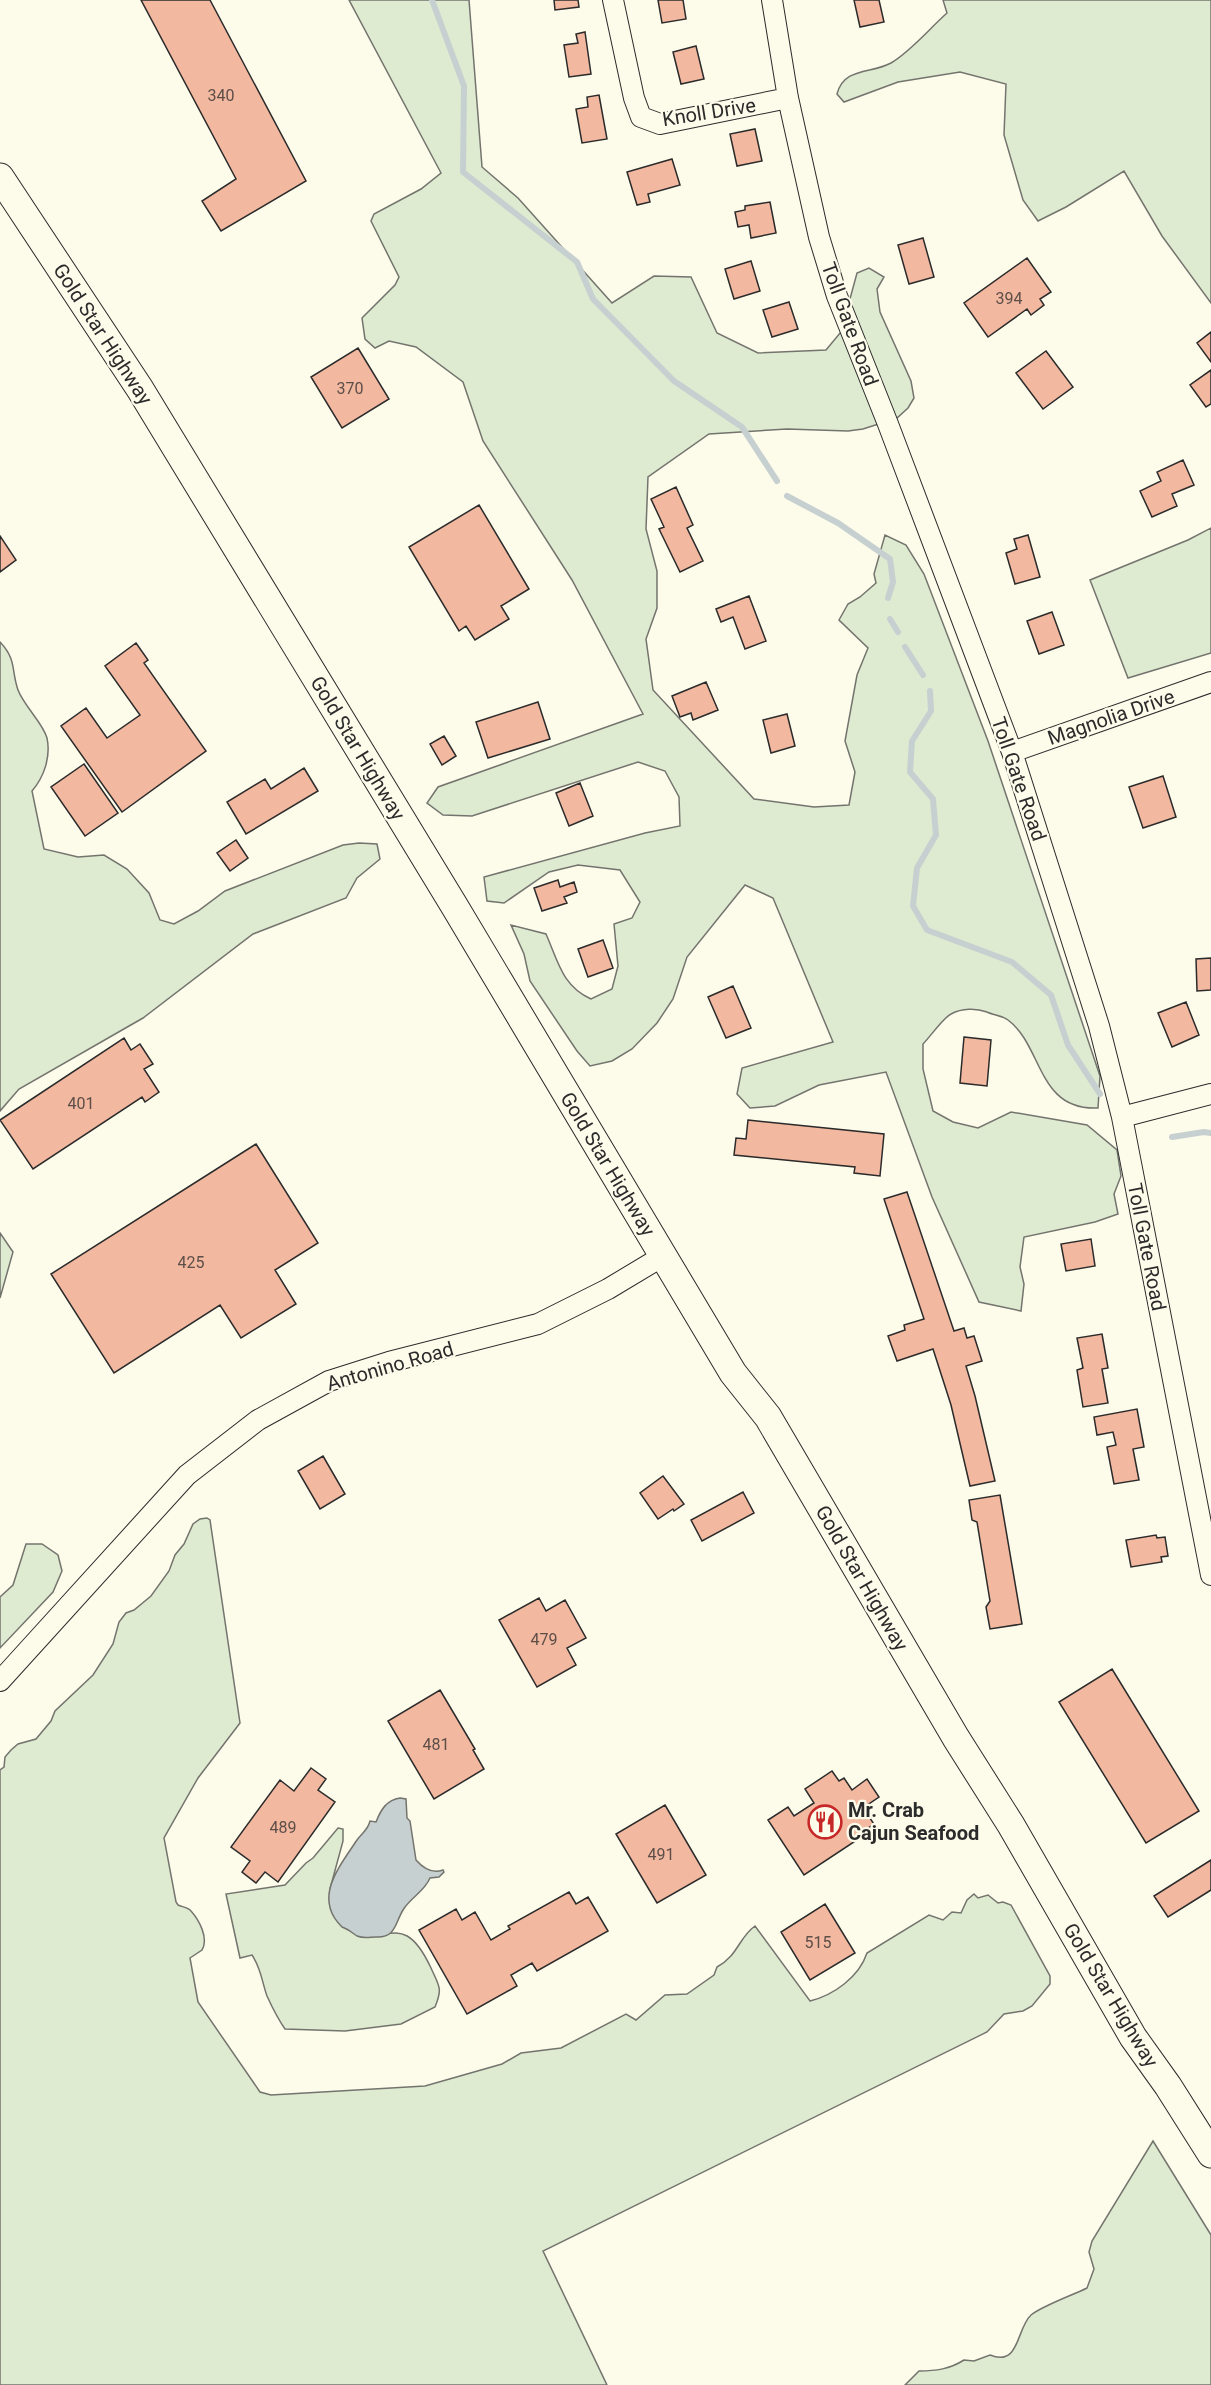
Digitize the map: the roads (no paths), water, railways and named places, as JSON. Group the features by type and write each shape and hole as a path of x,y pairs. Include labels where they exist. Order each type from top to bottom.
{"main road":[{"name":"Gold Star Highway","path":"0,177 129,371 455,907 733,1373 768,1417 956,1738 1011,1825 1133,2037 1168,2086 1211,2154"}],"street":[{"name":"Knoll Drive","path":"613,0 634,98 641,117 660,124 788,98"},
{"name":"Toll Gate Road","path":"772,0 788,98 819,237 837,296 1012,752 1099,1026 1122,1117 1211,1575"},
{"name":"Magnolia Drive","path":"1012,752 1211,682"},
{"path":"1122,1117 1211,1094"},
{"name":"Antonino Road","path":"0,1681 187,1475 258,1420 324,1383 389,1362 538,1324 608,1289 663,1256"}],"waterway":[{"path":"432,0 464,86 463,172 577,262 593,299 674,381 742,427 777,481"},
{"path":"787,496 838,523 890,559 893,582 888,598"},
{"path":"890,619 898,632"},
{"path":"905,647 923,675"},
{"path":"930,691 931,711 912,741 910,772 933,799 936,835 917,868 913,906 927,930 1012,962 1051,995 1068,1045 1100,1094"},
{"path":"1172,1137 1211,1133"}],"place":[{"name":"Mr. Crab Cajun Seafood","path":"825,1822"}]}
